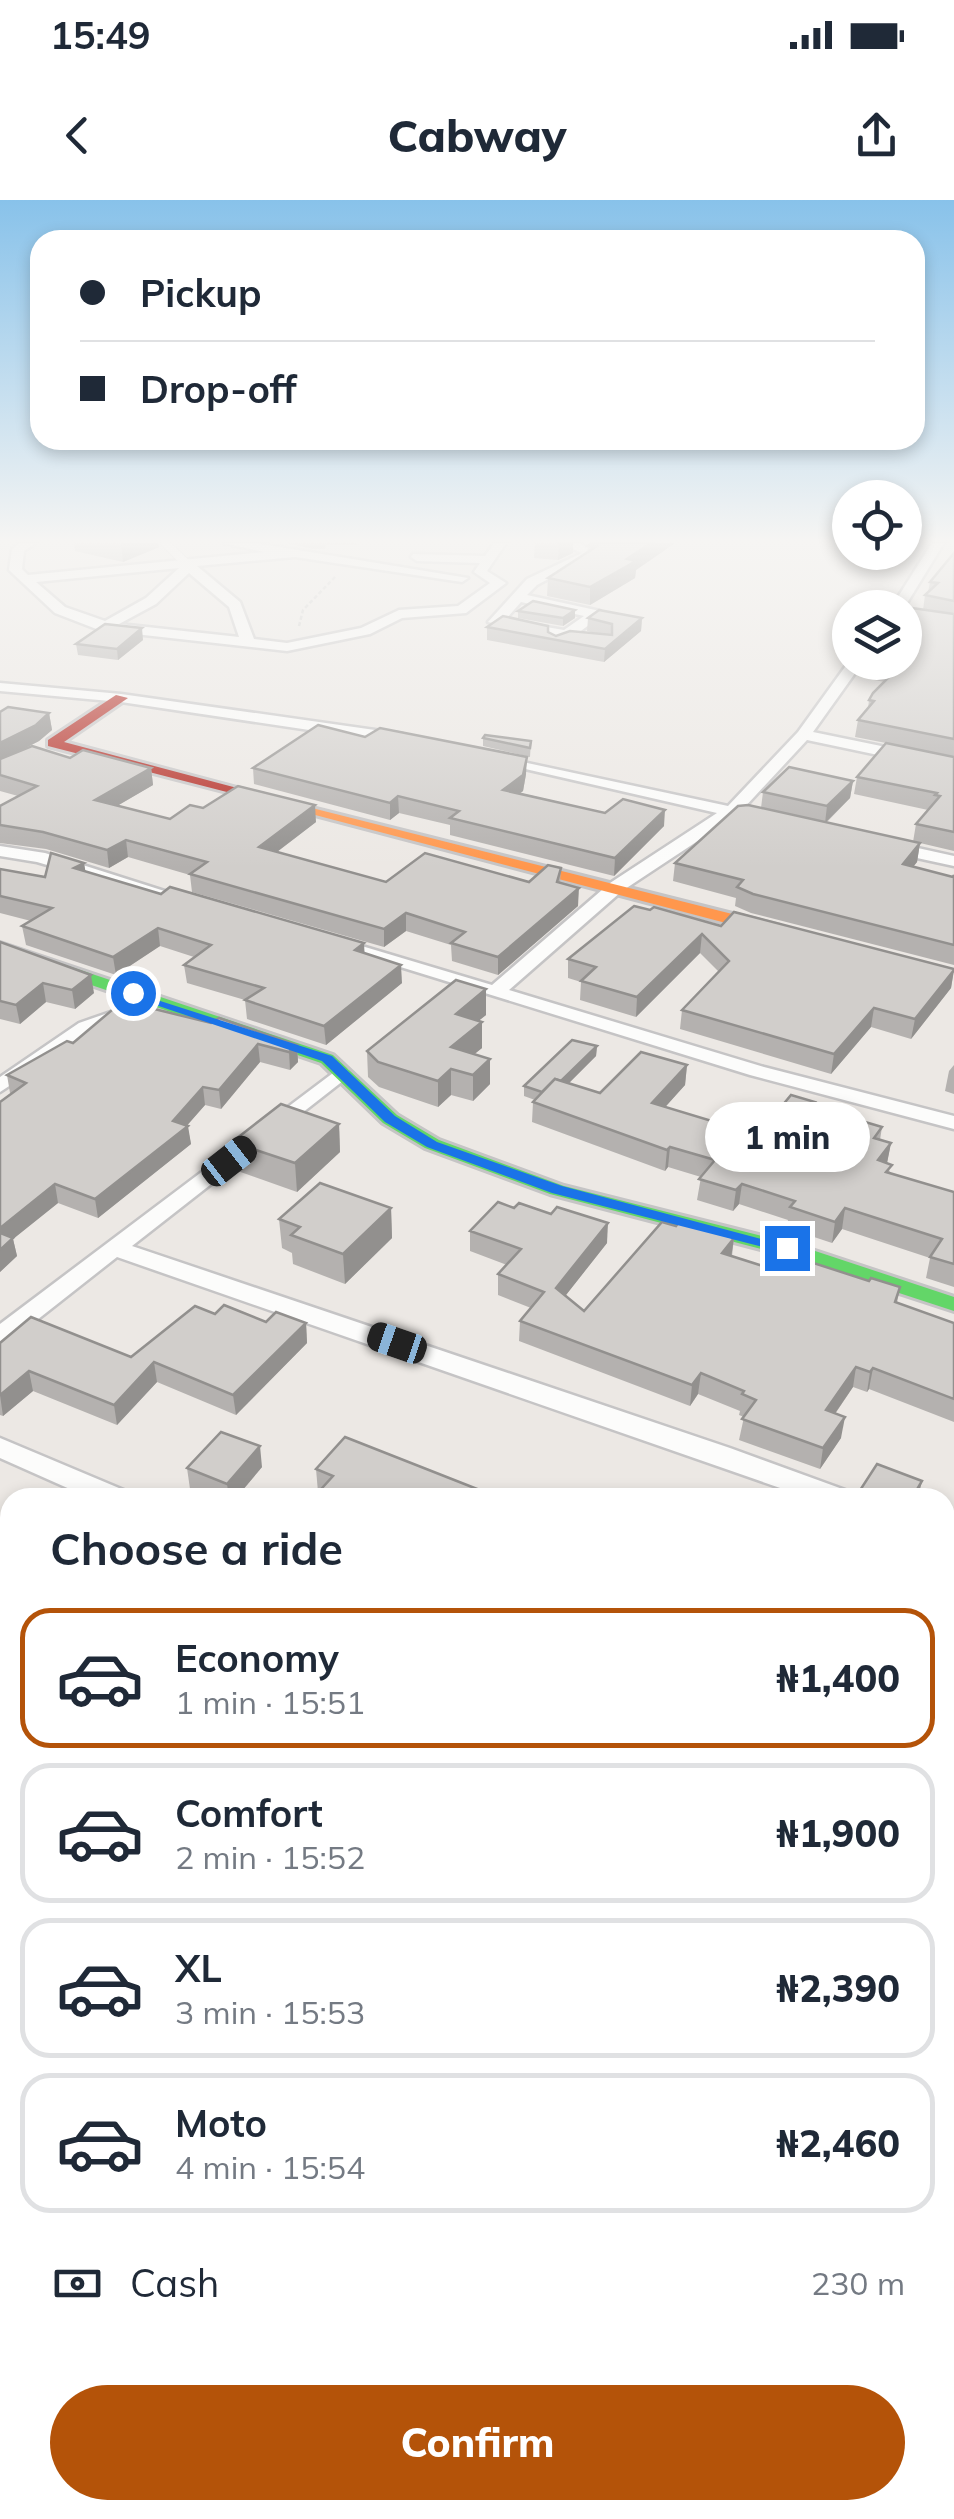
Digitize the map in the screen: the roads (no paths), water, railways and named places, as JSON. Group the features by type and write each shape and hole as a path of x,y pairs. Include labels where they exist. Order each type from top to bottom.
{"street":[{"path":"498,990 616,888 732,812 802,735 843,680"},
{"path":"0,686 122,698 420,742"},
{"path":"122,698 47,746 804,938"},
{"path":"802,735 954,766"},
{"path":"482,755 787,824"},
{"path":"860,840 954,862"},
{"path":"1,853 39,857 208,907"},
{"path":"317,939 758,1070 954,1123"},
{"path":"0,948 327,1058 390,1119 432,1144 557,1190 787,1248 954,1304"},
{"path":"0,1086 86,1028 155,1002"},
{"path":"0,1336 341,1073"},
{"path":"116,1249 811,1488"},
{"path":"0,1447 93,1488"}]}
